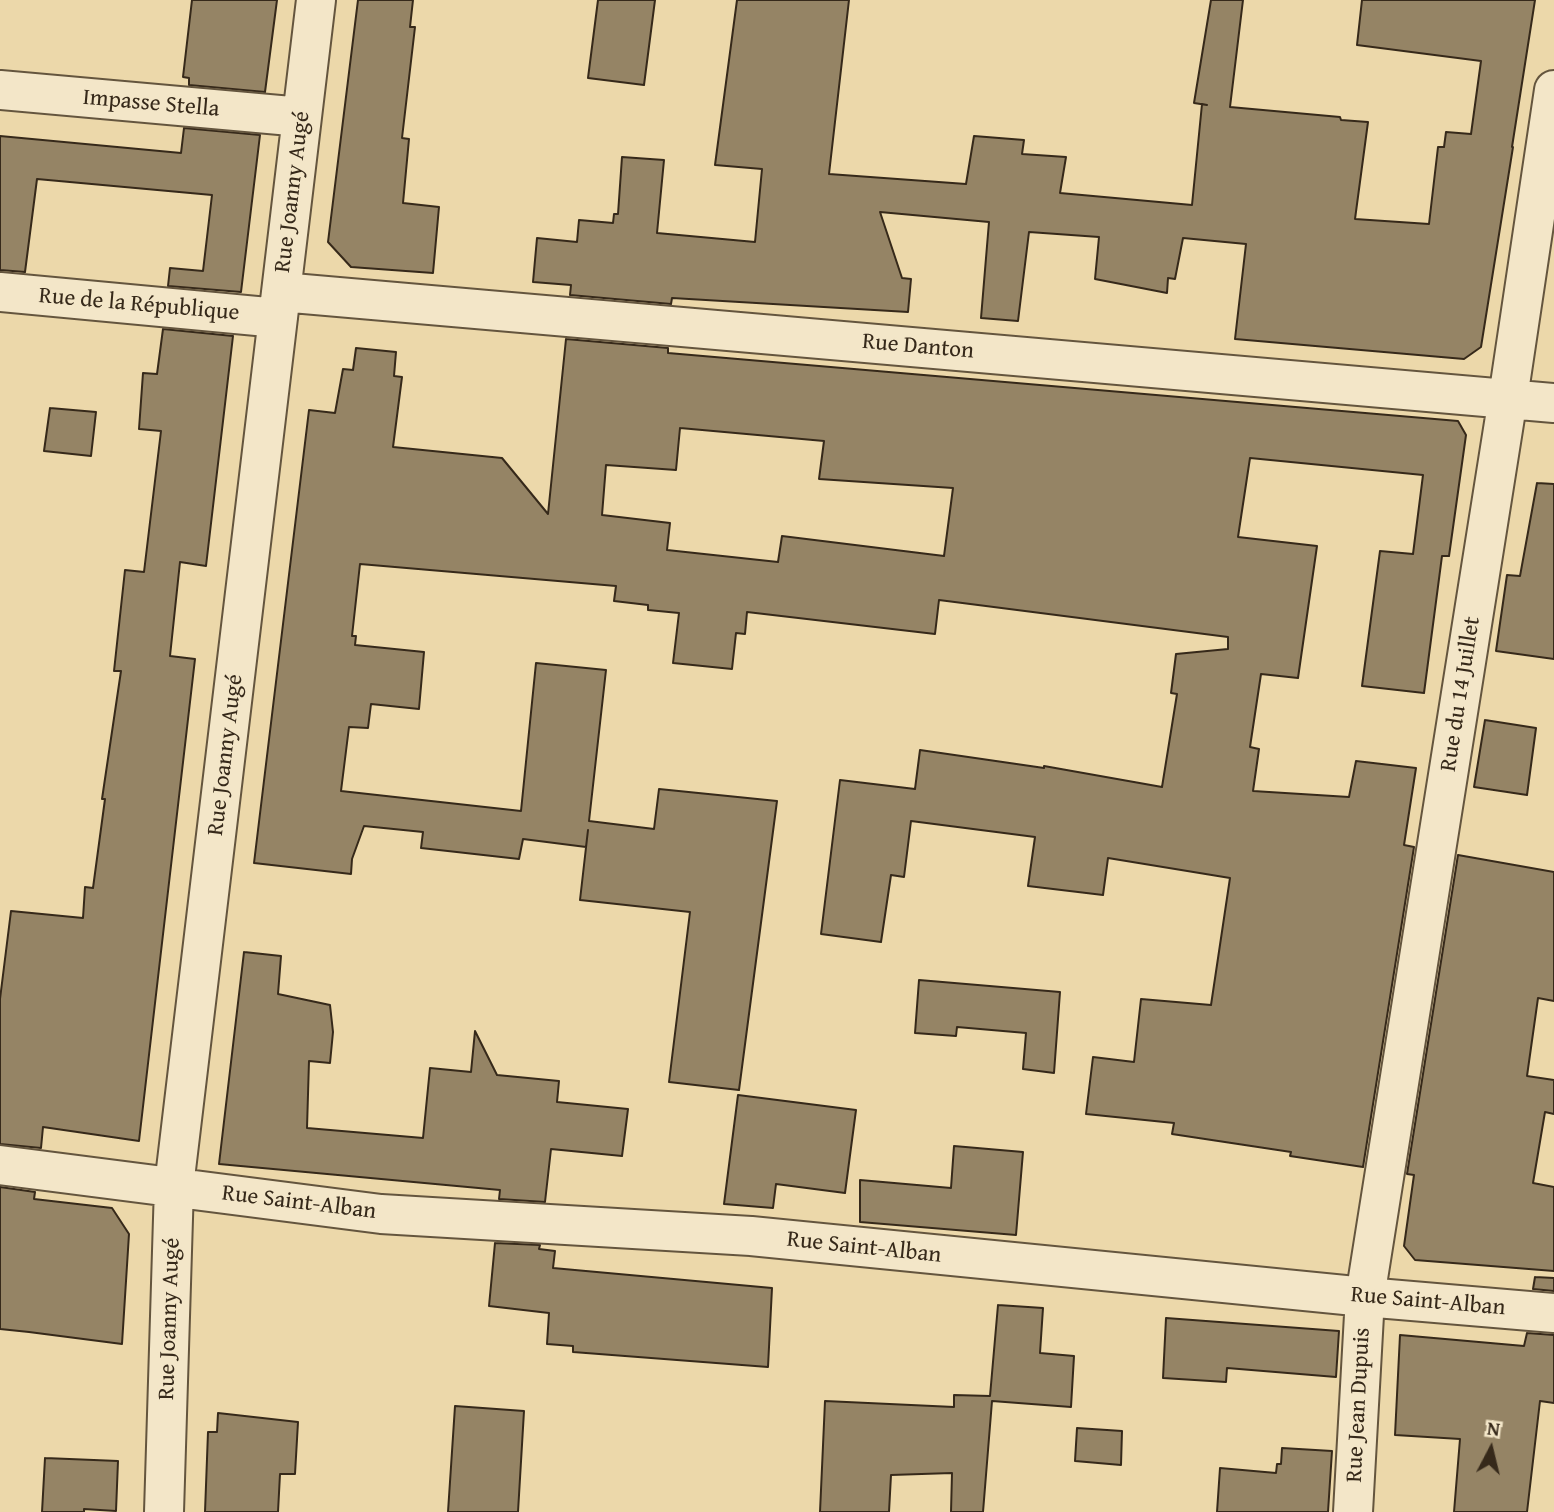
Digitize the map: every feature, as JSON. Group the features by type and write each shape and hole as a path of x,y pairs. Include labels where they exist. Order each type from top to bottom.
{"street":[{"name":"Rue Joanny Augé","path":"164,1512 174,1186 316,0"},
{"name":"Impasse Stella","path":"0,90 302,117"},
{"name":"Rue du 14 Juillet","path":"1365,1297 1508,398 1554,90"},
{"name":"Rue de la République","path":"0,292 280,305"},
{"name":"Rue Danton","path":"280,305 1554,403"},
{"name":"Rue Saint-Alban","path":"0,1165 381,1214 751,1236 1365,1297 1554,1313"},
{"name":"Rue Jean Dupuis","path":"1353,1512 1365,1297"}],"building":[{"path":"192,0 277,0 265,92 189,85 189,78 183,77"},
{"path":"358,0 413,0 410,27 415,27 402,138 409,139 403,203 439,207 433,273 351,267 328,242"},
{"path":"598,0 655,0 644,85 588,78"},
{"path":"737,0 849,0 829,174 966,184 974,136 1024,140 1022,154 1066,157 1060,193 1192,205 1202,104 1194,103 1211,0 1243,0 1230,107 1368,122 1355,219 1429,224 1438,147 1444,147 1446,132 1471,134 1481,61 1357,45 1362,0 1535,0 1481,347 1464,359 1235,339 1246,244 1183,238 1175,279 1168,278 1167,293 1095,279 1099,237 1029,232 1018,321 981,318 989,222 880,212 902,278 911,279 908,312 672,298 671,304 570,295 571,285 533,282 537,238 577,242 579,220 613,223 614,214 618,214 622,157 664,160 657,233 755,242 762,169 715,165"},
{"path":"184,128 260,135 241,292 168,286 170,268 203,271 212,195 37,179 25,272 0,270 0,136 181,153"},
{"path":"163,329 233,336 206,566 180,562 170,656 195,659 139,1141 43,1127 41,1148 0,1144 0,999 11,911 83,918 85,887 93,888 105,799 102,799 121,671 114,671 125,570 144,572 161,431 139,429 143,373 157,374"},
{"path":"566,339 668,348 668,353 1458,421 1466,435 1449,556 1442,556 1424,693 1362,686 1380,551 1413,554 1423,475 1250,458 1238,537 1317,546 1298,678 1261,674 1250,747 1259,749 1253,791 1349,797 1356,761 1416,768 1404,845 1414,847 1363,1167 1290,1156 1291,1152 1172,1134 1174,1123 1086,1114 1093,1057 1134,1062 1141,999 1211,1005 1230,878 1108,858 1103,895 1028,886 1035,837 911,821 904,877 891,875 881,942 821,934 840,780 915,789 920,750 1044,766 1162,787 1177,694 1171,693 1176,654 1228,649 1228,637 939,600 935,634 747,612 745,634 736,633 732,669 673,663 679,613 648,610 648,605 614,601 616,586 360,564 352,636 356,636 355,645 424,652 419,709 371,704 368,728 349,727 341,791 521,811 536,663 606,670 589,821 654,829 659,789 777,801 739,1090 669,1082 690,912 580,900 588,830 586,847 523,839 519,859 421,848 423,832 364,826 352,859 351,874 254,863 309,410 335,413 343,369 353,370 356,348 396,352 394,376 402,377 393,447 502,458 548,514","holes":["680,428 824,441 819,479 953,488 944,556 782,536 778,562 667,550 670,523 602,515 606,465 676,470"]},
{"path":"50,408 96,412 91,456 44,451"},
{"path":"1537,483 1554,484 1554,659 1496,651 1507,575 1520,576"},
{"path":"1485,720 1536,728 1527,795 1474,787"},
{"path":"1458,855 1554,872 1554,1001 1538,998 1527,1076 1554,1080 1554,1114 1545,1112 1533,1183 1554,1187 1554,1271 1415,1260 1404,1246 1414,1175 1407,1174"},
{"path":"244,952 281,956 278,994 330,1005 333,1032 330,1063 309,1061 307,1128 423,1138 430,1068 471,1072 475,1031 497,1075 559,1081 557,1102 628,1109 622,1156 551,1149 545,1202 499,1199 500,1190 219,1164"},
{"path":"919,980 1060,992 1054,1073 1023,1069 1026,1033 957,1027 956,1036 915,1033"},
{"path":"738,1095 856,1110 845,1193 776,1184 773,1208 724,1204"},
{"path":"954,1146 1023,1152 1016,1235 860,1222 860,1180 951,1188"},
{"path":"0,1187 35,1192 34,1199 112,1208 129,1234 122,1344 0,1329"},
{"path":"495,1243 540,1245 539,1249 555,1251 553,1268 772,1288 768,1367 573,1352 573,1346 547,1344 549,1313 489,1306"},
{"path":"1535,1277 1554,1278 1554,1291 1533,1289"},
{"path":"998,1305 1043,1308 1040,1353 1074,1356 1071,1407 992,1401 983,1512 951,1512 952,1473 891,1475 889,1512 820,1512 825,1401 954,1407 954,1395 990,1396"},
{"path":"1166,1318 1339,1331 1336,1377 1227,1368 1226,1382 1163,1378"},
{"path":"1527,1333 1554,1335 1554,1403 1540,1401 1527,1512 1454,1512 1460,1439 1395,1435 1400,1335 1524,1346"},
{"path":"455,1406 524,1411 518,1512 448,1512"},
{"path":"218,1413 298,1422 295,1474 280,1474 278,1512 205,1512 208,1432 217,1432"},
{"path":"1077,1428 1122,1431 1121,1465 1075,1461"},
{"path":"1282,1448 1332,1451 1328,1512 1217,1512 1220,1468 1276,1473 1277,1464 1281,1464"},
{"path":"45,1458 118,1461 116,1511 84,1509 84,1512 42,1512"}]}
